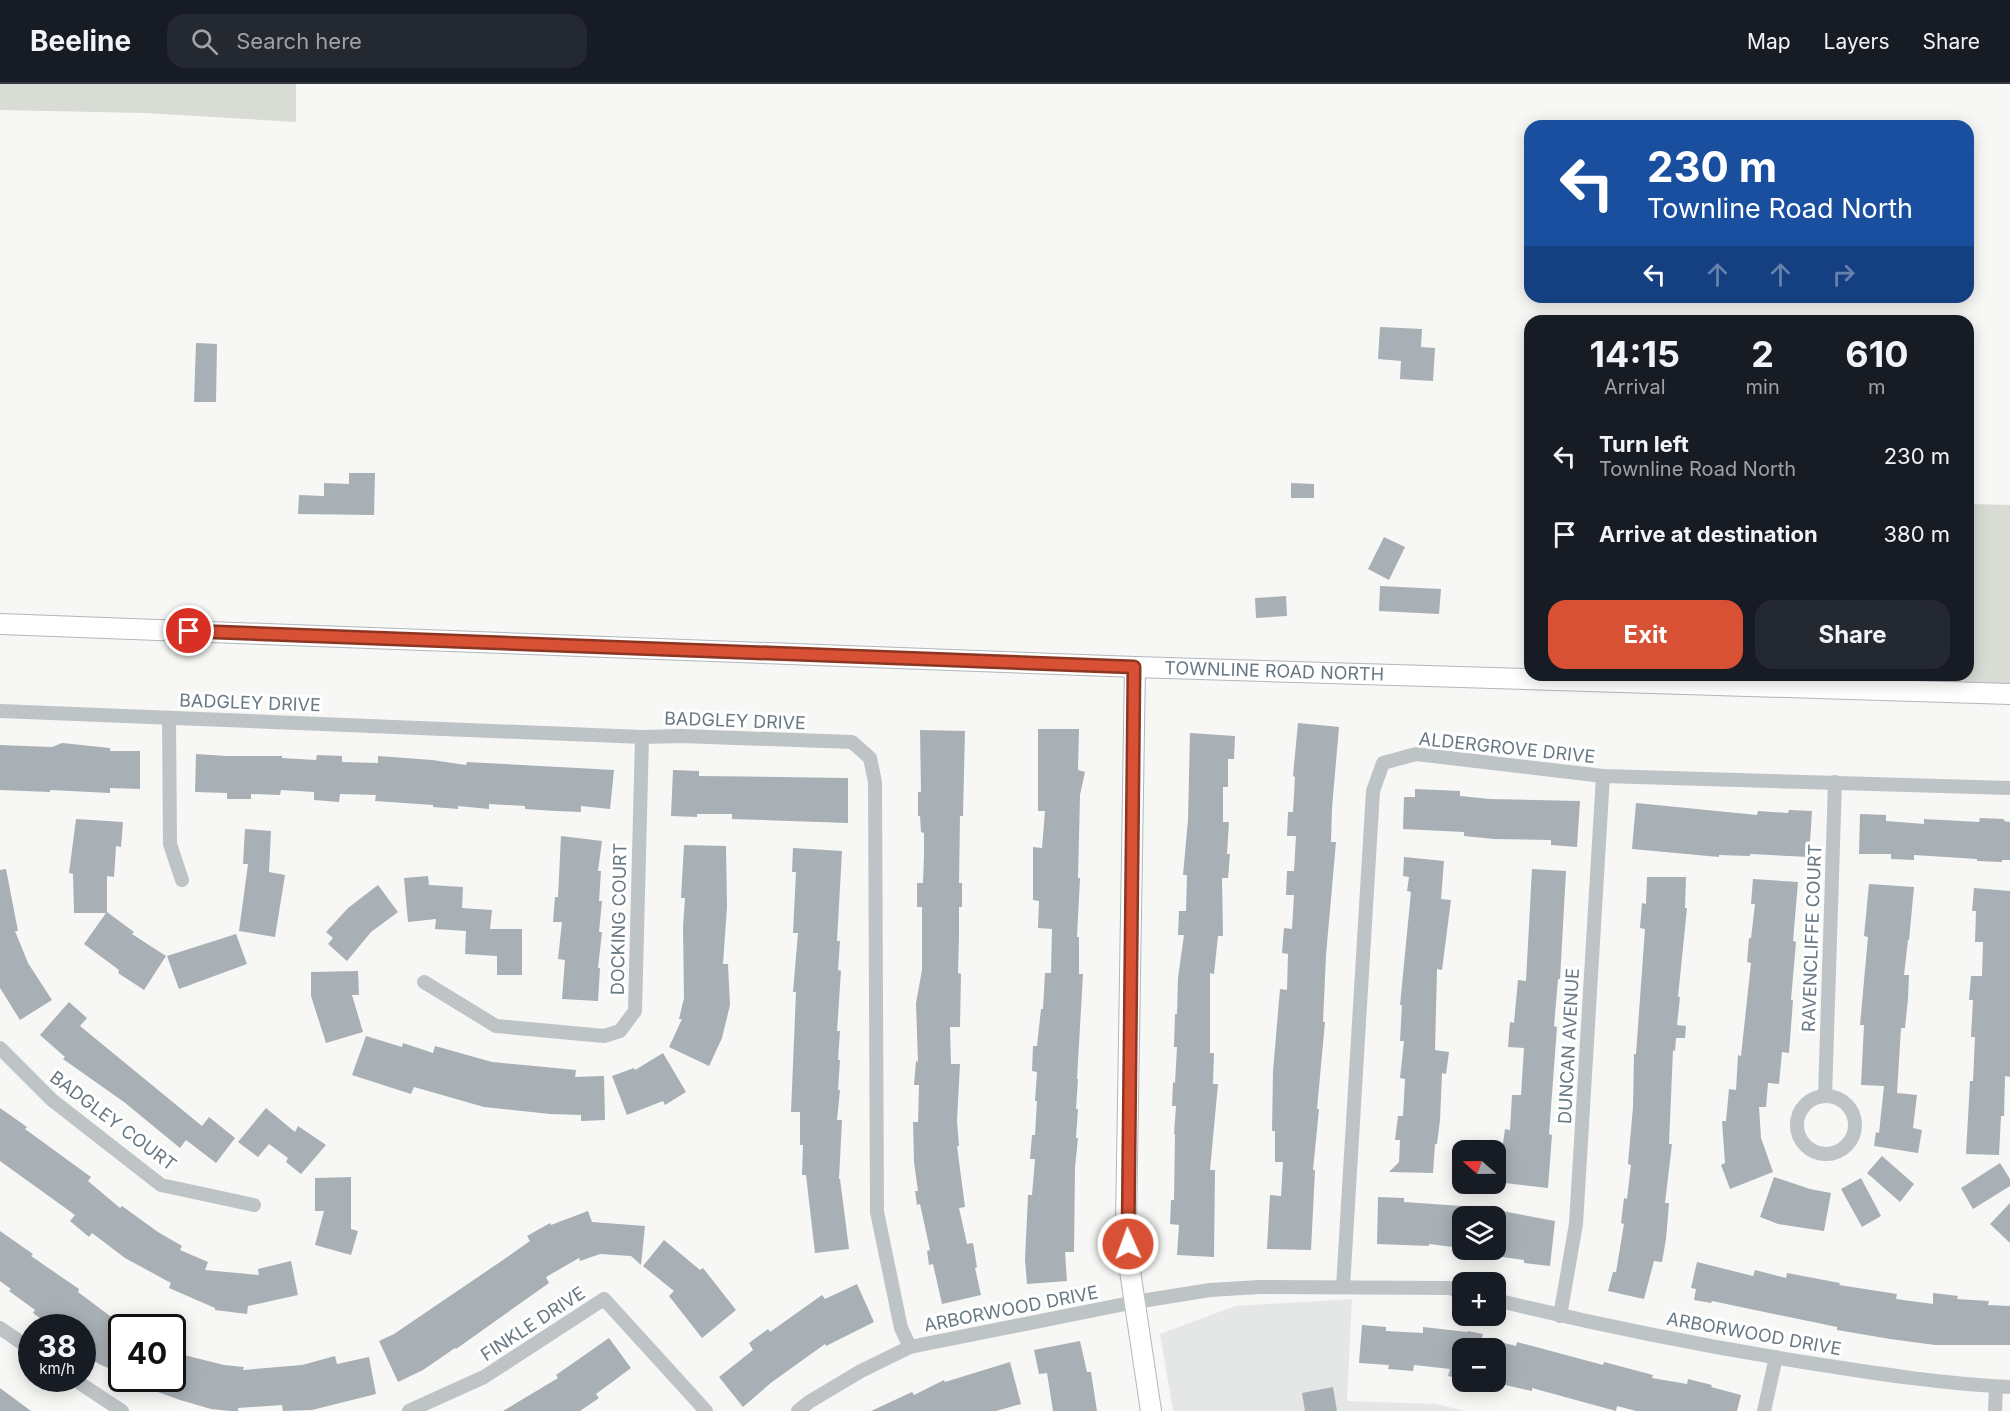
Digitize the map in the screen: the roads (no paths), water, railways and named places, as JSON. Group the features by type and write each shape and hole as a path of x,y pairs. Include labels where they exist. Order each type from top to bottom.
{"street":[{"name":"TOWNLINE ROAD NORTH","path":"0,624 1134,667 1524,679"},
{"path":"1134,667 1126,1224 1129,1264 1151,1411"},
{"name":"TOWNLINE ROAD NORTH","path":"1588,681 2010,694"},
{"name":"BADGLEY DRIVE","path":"0,711 642,737 681,736 852,742 870,758 875,782 877,1212 901,1328 910,1347"},
{"path":"169,718 170,844 182,880"},
{"name":"DOCKING COURT","path":"424,981 496,1026 604,1036 620,1031 635,1011 642,737"},
{"name":"ALDERGROVE DRIVE","path":"1342,1287 1373,790 1383,763 1416,754 1604,776 2010,788"},
{"name":"DUNCAN AVENUE","path":"1560,1316 1576,1224 1604,776"},
{"name":"RAVENCLIFFE COURT","path":"1826,1096 1835,782"},
{"name":"BADGLEY COURT","path":"0,1048 52,1100 161,1185 254,1205"},
{"path":"1826,1096 1843,1101 1850,1108 1855,1126 1848,1144 1840,1150 1822,1154 1805,1145 1797,1128 1801,1109 1816,1097 1826,1096"},
{"name":"ARBORWOOD DRIVE","path":"798,1411 861,1371 910,1347 1135,1302 1210,1290 1260,1287 1452,1289"},
{"name":"FINKLE DRIVE","path":"409,1411 484,1377 604,1299 706,1411"},
{"name":"ARBORWOOD DRIVE","path":"1506,1302 1647,1334 1776,1357 1892,1376 2010,1388"},
{"path":"0,1328 18,1340"},
{"path":"1764,1411 1776,1357"},
{"path":"1995,1411 1996,1387"},
{"path":"93,1392 122,1411"}]}
